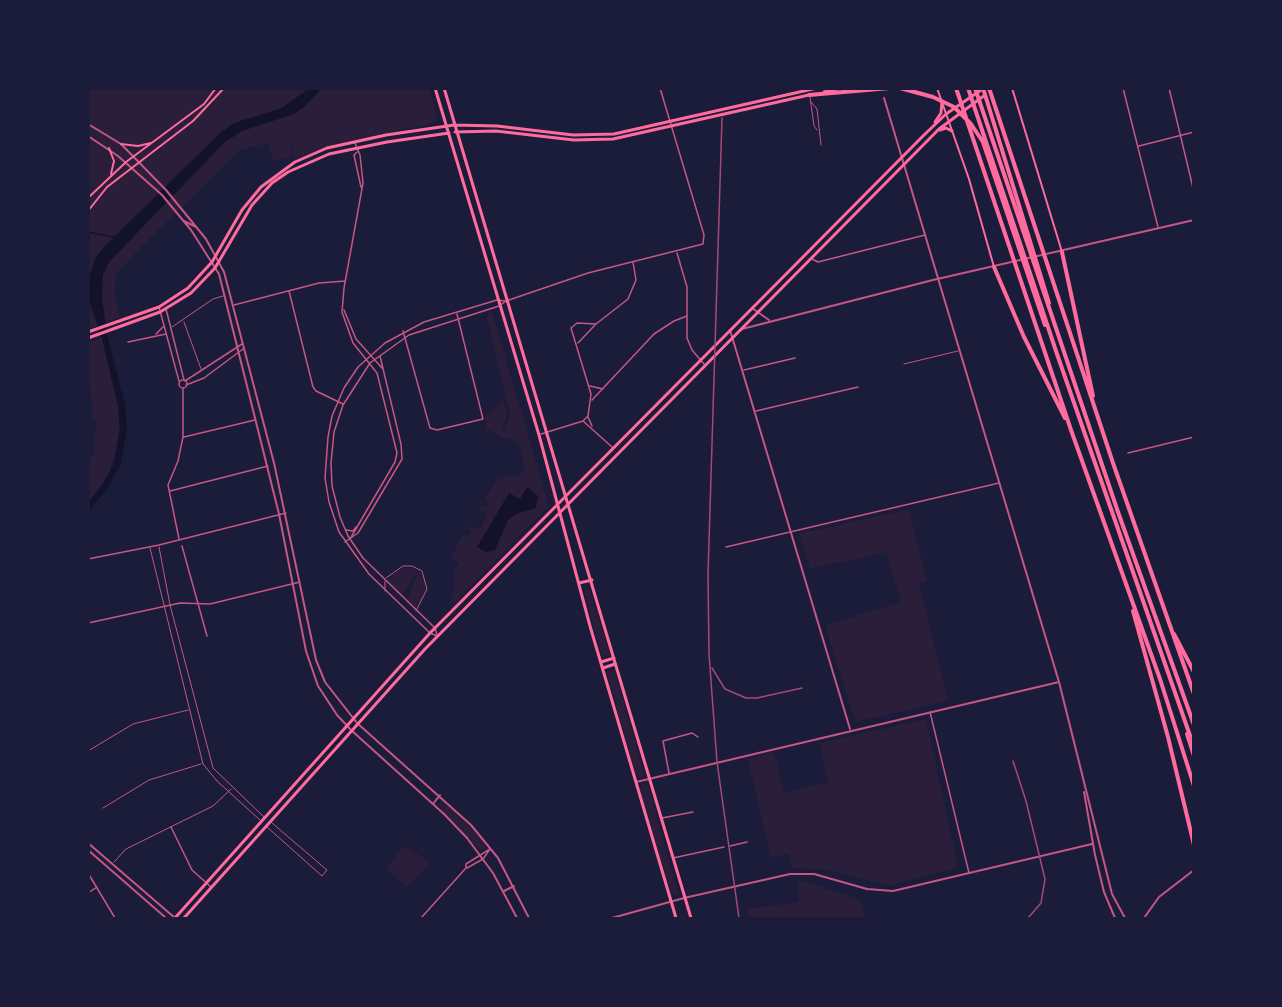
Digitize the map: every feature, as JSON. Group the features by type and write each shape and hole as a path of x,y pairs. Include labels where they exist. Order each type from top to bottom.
{"highway":[{"path":"813,95 890,88"},
{"path":"900,88 933,97 954,107 971,124 983,142 1017,248 1057,354"},
{"path":"956,88 1194,786"},
{"path":"968,88 1057,354 1194,747"},
{"path":"975,88 1063,352 1194,725"},
{"path":"983,88 1063,352"},
{"path":"989,88 1099,420 1194,694"},
{"path":"1062,252 1099,420"},
{"path":"994,267 1024,337 1071,430"},
{"path":"1124,578 1168,737 1194,845"},
{"path":"1167,620 1194,672"},
{"path":"1187,727 1194,756"}],"main road":[{"path":"88,198 126,162 193,113 216,88"},
{"path":"88,212 100,194 193,121 224,88"},
{"path":"435,88 539,435 601,662 676,918"},
{"path":"444,88 691,918"},
{"path":"88,332 166,309 191,293 215,268 256,201 272,183 319,157 456,132 496,131 550,138 595,140 629,137 841,88"},
{"path":"938,88 994,267"},
{"path":"175,918 430,633 932,127 946,114 983,88"},
{"path":"184,918 393,682 437,636 936,132 994,88"},
{"path":"1012,88 1062,252"},
{"path":"88,338 160,310 188,288 212,262 252,197 290,165 317,152 354,142 454,125 595,135 629,132 815,89"},
{"path":"932,127 939,117 942,102"},
{"path":"936,132 946,128 952,131"},
{"path":"121,144 138,146 154,142"},
{"path":"109,148 114,161 111,175"},
{"path":"290,165 292,170"},
{"path":"865,194 869,199"},
{"path":"252,197 256,201"},
{"path":"827,232 832,237"},
{"path":"801,259 806,264"},
{"path":"770,290 775,294"},
{"path":"663,397 669,402"},
{"path":"629,432 634,436"},
{"path":"613,448 618,453"},
{"path":"599,462 603,467"},
{"path":"511,551 517,555"},
{"path":"579,584 592,580"},
{"path":"474,590 479,594"},
{"path":"601,662 614,658"},
{"path":"603,668 616,664"},
{"path":"389,678 393,682"},
{"path":"296,783 301,787"}],"street":[{"path":"437,636 435,628 366,562 350,539 336,506 331,471 333,440 343,405 370,363 405,337 588,273 699,246 705,241 660,88"},
{"path":"1123,88 1158,228"},
{"path":"1168,88 1194,192"},
{"path":"884,98 1059,682 1112,896 1125,918"},
{"path":"88,124 121,144 134,156 178,204 219,261 233,305 286,513 319,670 337,701 352,718 463,816 491,848 514,886 529,918"},
{"path":"1138,146 1194,132"},
{"path":"88,136 109,148 132,167 174,208 215,268 225,295 268,466 312,673 326,699 351,730 455,825 483,859 504,891 517,918"},
{"path":"350,539 397,458 377,373 349,336 343,309 345,281 363,170 354,142"},
{"path":"357,150 354,155 361,187"},
{"path":"740,331 939,279 1194,220"},
{"path":"184,221 196,227"},
{"path":"811,258 818,262 925,235"},
{"path":"677,252 687,287 687,341 706,365"},
{"path":"577,344 632,293 636,280 633,261"},
{"path":"233,305 323,282 345,281"},
{"path":"289,291 313,387 343,405"},
{"path":"437,636 430,633 385,591 344,542 331,511 325,478 328,436 338,402 356,371 366,359 403,331 497,300 506,301"},
{"path":"165,304 186,385"},
{"path":"752,308 772,321"},
{"path":"343,309 353,334 382,369"},
{"path":"160,310 179,381 178,385 183,388"},
{"path":"403,331 430,428 437,430 483,419 457,313"},
{"path":"591,401 654,334 674,321 687,316"},
{"path":"539,435 579,423 588,416 591,401 590,385 571,332 574,324 596,324"},
{"path":"154,335 164,326"},
{"path":"730,330 744,370 851,730"},
{"path":"128,342 166,334"},
{"path":"179,381 185,381 202,371 243,343"},
{"path":"180,540 169,491 169,480 178,461 183,437 183,388 204,378 244,348"},
{"path":"344,542 358,533 402,461 402,450 380,354"},
{"path":"744,370 795,358"},
{"path":"590,385 603,389"},
{"path":"756,411 858,387"},
{"path":"388,414 393,413"},
{"path":"588,416 594,429"},
{"path":"183,437 256,420"},
{"path":"583,421 613,448"},
{"path":"1128,453 1194,437"},
{"path":"169,491 268,466"},
{"path":"726,548 999,483"},
{"path":"88,558 159,545 286,513"},
{"path":"346,530 353,531 357,526"},
{"path":"182,546 207,636"},
{"path":"88,623 170,604 210,604 300,582"},
{"path":"312,673 319,670"},
{"path":"636,782 1059,682"},
{"path":"930,711 969,873"},
{"path":"671,773 662,744 664,740 692,733 698,737"},
{"path":"668,764 671,773"},
{"path":"1084,789 1092,844 1114,918"},
{"path":"433,804 440,795"},
{"path":"661,818 693,812"},
{"path":"171,827 192,870 212,888"},
{"path":"730,846 747,842"},
{"path":"89,843 175,918"},
{"path":"612,918 781,875 805,873 886,891 908,889 1092,844"},
{"path":"672,858 724,847"},
{"path":"466,868 466,864 491,848"},
{"path":"421,918 466,868 483,859 491,848"},
{"path":"88,850 166,918"},
{"path":"1144,918 1159,897 1194,870"},
{"path":"88,873 115,918"},
{"path":"504,891 514,886"},
{"path":"88,892 97,887"},
{"path":"1106,897 1112,896"}],"lane":[{"path":"815,89 811,102 814,126 821,145"},
{"path":"811,102 817,109 820,124 818,132"},
{"path":"172,327 213,299 225,295"},
{"path":"183,321 195,345 202,371"},
{"path":"904,364 960,351"},
{"path":"150,546 203,764 229,792 322,876 327,870 232,788 211,762 170,604 159,545"},
{"path":"385,591 385,580 403,566 412,566 422,571 427,582 427,589 416,610"},
{"path":"88,751 133,724 196,708"},
{"path":"103,808 149,780 211,762"},
{"path":"112,864 126,849 216,804 232,788"}],"shaded area":[{"path":"88,89 430,89 437,120 430,124 332,145 295,159 290,138 292,156 273,161 268,143 241,150 140,248 116,275 115,295 120,317 89,329"},
{"path":"308,89 321,89 294,114 242,131 224,143 109,262 103,275 102,297 107,335 125,405 127,429 120,466 107,489 89,511 89,502 102,486 114,464 120,427 118,406 102,338 89,301 89,277 96,257 220,133 234,123 282,108"},
{"path":"492,312 549,506 454,603 450,603 455,585 453,571 459,563 450,558 464,534 468,537 472,532 467,529 469,526 480,529 487,515 479,509 481,506 486,508 489,503 484,500 498,477 503,480 507,474 510,477 523,472 524,466 520,449 515,441 510,437 508,440 487,429 485,414 492,412 503,399 507,415 502,431 505,431 510,415 487,318 488,313"},
{"path":"102,338 118,406 120,437 108,475 89,502 89,466 91,456 94,456 96,420 93,420 89,376 89,342"},
{"path":"527,487 538,496 536,508 516,514 508,520 495,550 486,552 477,547 509,493 520,499"},
{"path":"909,509 927,581 919,584 948,701 855,722 825,625 901,602 886,552 810,569 799,534"},
{"path":"412,568 421,573 426,584 425,593 416,608 407,600 417,575 415,574 402,595 387,581 399,569"},
{"path":"589,587 610,654 605,658 602,657 584,591"},
{"path":"614,669 644,777 639,778 636,775 606,672"},
{"path":"926,719 958,867 890,886 829,870 792,868 789,853 771,858 748,759 774,752 784,793 828,782 820,743"},
{"path":"642,784 648,784 679,896 674,897 678,895 671,894 640,789"},
{"path":"441,801 461,817 485,845 485,849 479,850 443,811 439,804"},
{"path":"404,846 431,862 407,887 386,869"},
{"path":"799,880 860,899 865,918 749,918 747,909 799,902"}],"waterway":[{"path":"88,232 114,237"}],"railway":[{"path":"722,118 708,574 709,654 717,762 739,918"},
{"path":"712,668 725,689 746,698 757,698 802,688"},
{"path":"1013,761 1026,801 1045,879 1041,903 1028,918"}]}
